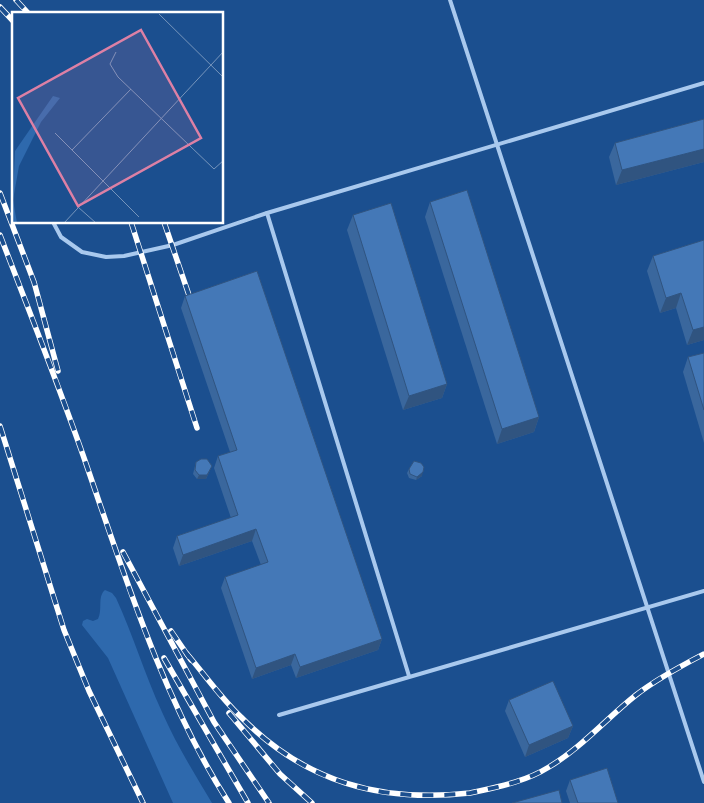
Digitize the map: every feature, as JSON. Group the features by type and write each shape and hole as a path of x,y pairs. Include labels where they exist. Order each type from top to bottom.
{"lane":[{"path":"450,0 704,782"},
{"path":"54,224 60,237 74,248 89,254 115,258 173,245 267,213 497,143 704,83"},
{"path":"267,213 409,676"},
{"path":"279,715 704,591"}],"shaded area":[{"path":"105,590 112,593 116,598 167,724 212,803 173,803 108,658 82,625 83,621 87,619 93,621 98,619 101,596"}],"building":[{"path":"704,119 704,149 622,170 615,143"},
{"path":"467,190 539,417 502,429 430,202"},
{"path":"391,203 447,384 409,396 353,215"},
{"path":"704,240 704,327 693,330 681,293 666,298 653,256"},
{"path":"257,271 382,639 300,667 295,654 256,668 225,577 268,562 256,529 183,555 177,536 238,515 218,456 237,450 185,296"},
{"path":"704,353 704,410 688,357"},
{"path":"201,459 207,459 212,466 207,475 199,475 195,470 196,462"},
{"path":"414,461 421,463 424,467 423,472 417,477 410,474 409,469"},
{"path":"553,681 573,726 529,745 509,700"},
{"path":"607,768 618,803 578,803 570,780"},
{"path":"559,790 562,803 512,803"}],"railway":[{"path":"16,0 27,12"},
{"path":"0,7 12,20"},
{"path":"0,193 34,282 58,371"},
{"path":"132,224 197,428"},
{"path":"165,224 192,304"},
{"path":"0,235 63,400 146,634 184,722 205,763 229,803"},
{"path":"0,426 64,630 89,691 143,803"},
{"path":"123,552 214,722 269,803"},
{"path":"171,631 191,660"},
{"path":"187,654 234,710 266,739 291,758 318,772 346,783 375,790 405,794 437,795 470,793 490,789 540,772 572,751 644,689 704,654"},
{"path":"164,658 248,803"},
{"path":"229,713 280,774 312,803"}]}
